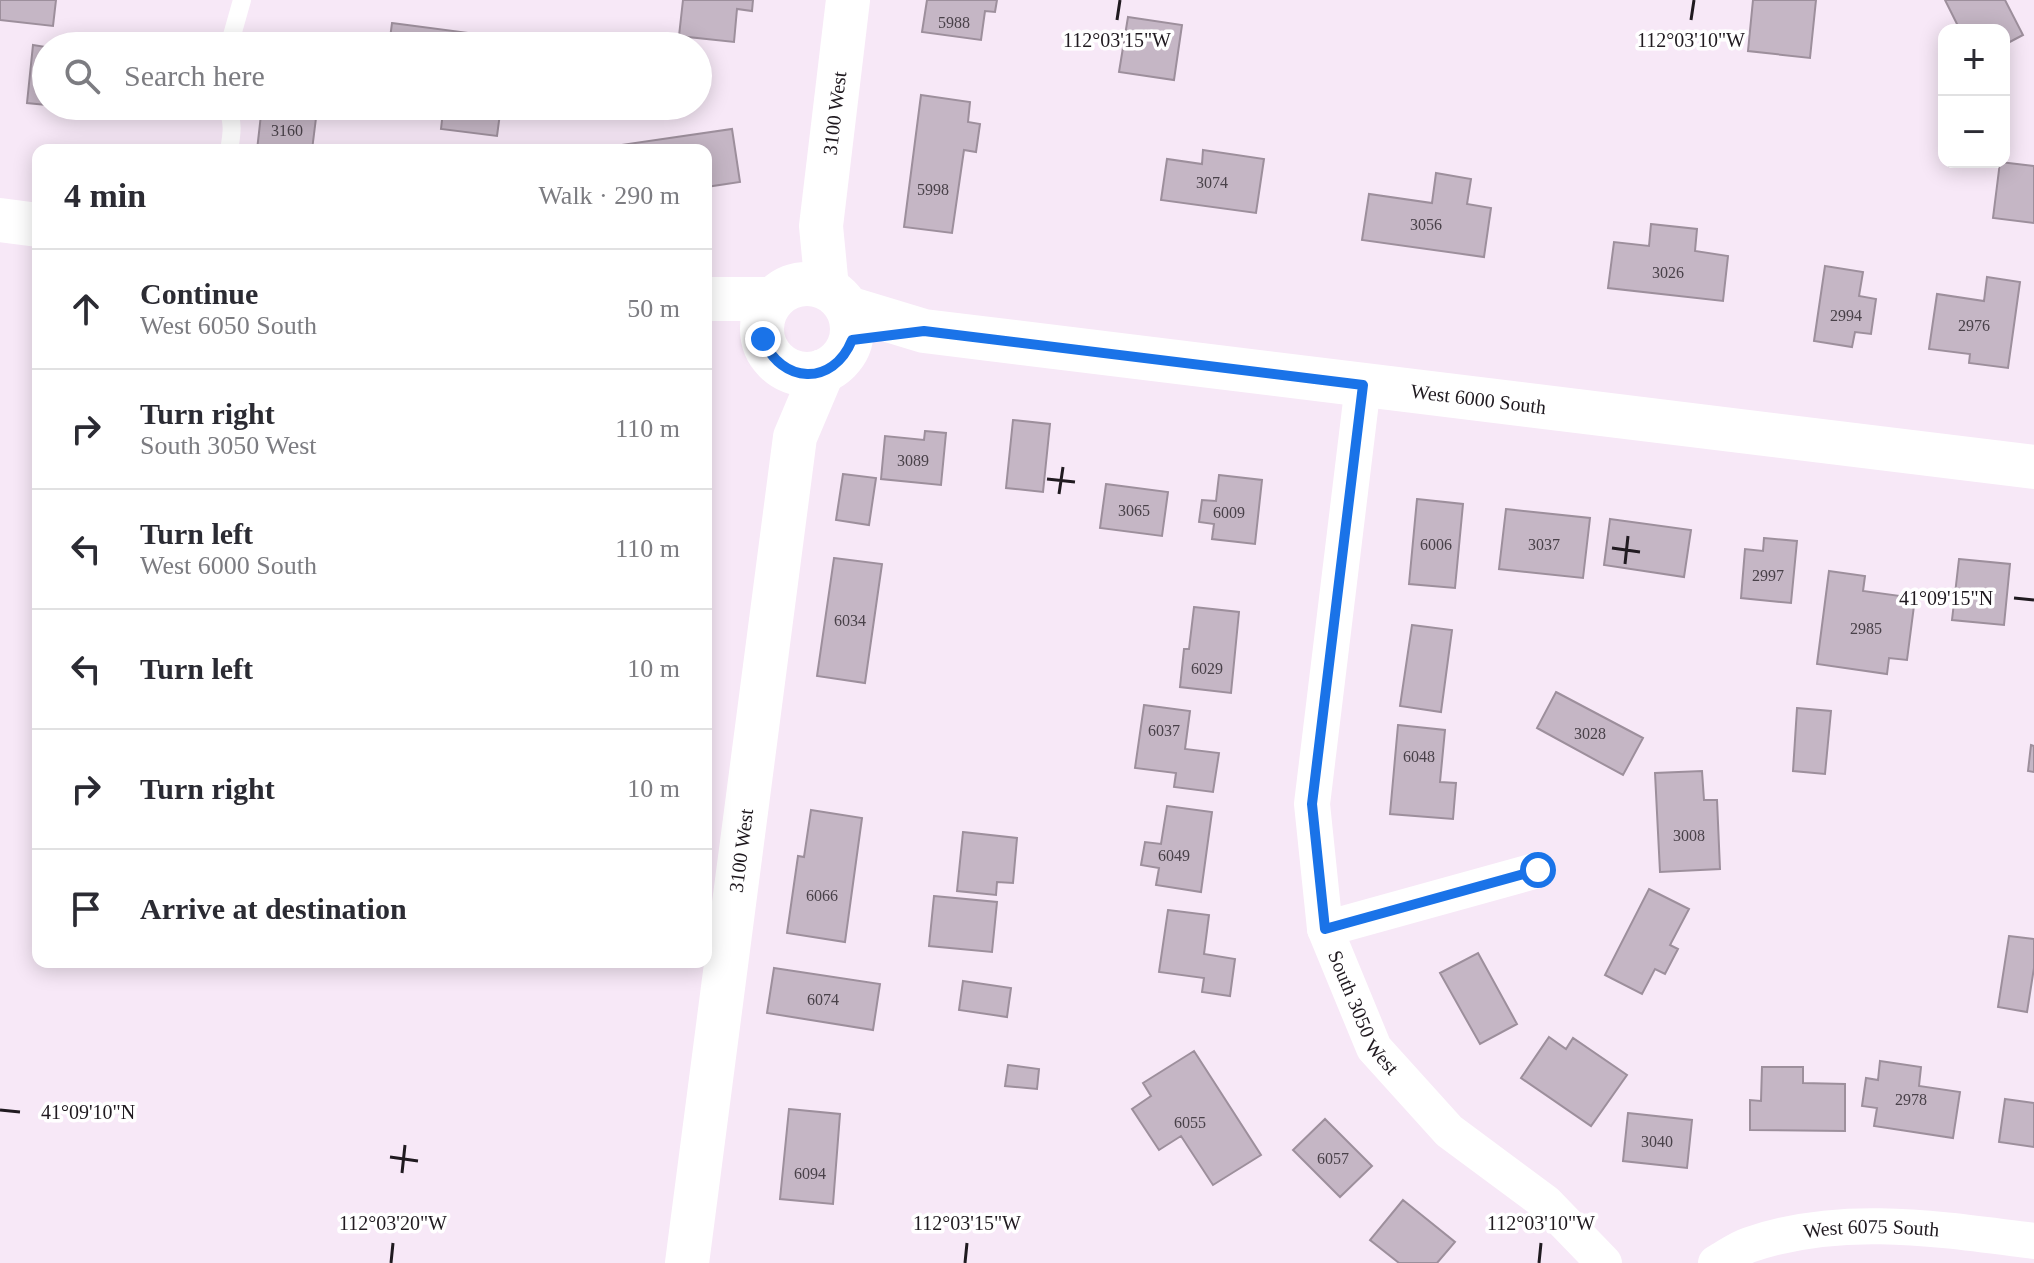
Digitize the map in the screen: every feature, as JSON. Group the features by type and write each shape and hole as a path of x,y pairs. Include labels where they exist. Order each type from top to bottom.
{"street":[{"name":"3100 West","path":"687,1263 812,316 848,0"},
{"path":"0,220 32,224"},
{"name":"West 6000 South","path":"712,300 924,331 2034,467"},
{"name":"West 6000 South","path":"712,311 812,316"},
{"name":"3100 West","path":"795,437 780,365 763,339 812,316"},
{"name":"South 3050 West","path":"1363,385 1312,804 1325,929 1374,1048 1449,1131 1546,1203 1604,1263"},
{"path":"1325,929 1538,870"},
{"name":"West 6075 South","path":"1716,1263 1747,1246 1824,1227 1921,1226 2034,1241"}],"lane":[{"path":"233,32 242,0"},
{"path":"229,144 231,120"}],"building":[{"path":"0,0 56,0 53,26 0,20"},
{"path":"683,0 753,0 752,11 737,9 734,42 712,40 712,32 679,32"},
{"path":"927,0 997,0 995,12 985,11 981,40 922,32"},
{"path":"1753,0 1816,0 1810,58 1748,51"},
{"path":"1945,0 2005,0 2023,35 2010,42 2010,24 1957,24"},
{"path":"1128,17 1182,25 1174,80 1119,72"},
{"path":"392,23 461,32 391,32"},
{"path":"32,55 32,104 27,103"},
{"path":"921,95 970,102 968,122 980,124 976,152 964,150 952,233 904,227"},
{"path":"260,120 316,120 313,144 258,144"},
{"path":"442,120 499,120 497,136 441,129"},
{"path":"732,129 740,182 712,186 712,144 628,144"},
{"path":"1203,150 1264,159 1256,213 1161,200 1167,159 1202,164"},
{"path":"2010,163 2034,166 2034,223 1993,218 1999,168 2010,168"},
{"path":"1436,173 1471,179 1467,204 1491,208 1484,257 1362,240 1369,194 1432,203"},
{"path":"1651,224 1697,229 1695,251 1728,256 1723,301 1608,288 1614,242 1649,246"},
{"path":"1825,266 1863,272 1859,296 1876,299 1871,334 1855,332 1852,347 1814,341"},
{"path":"1987,277 2020,282 2008,368 1969,363 1970,354 1929,349 1937,294 1984,301"},
{"path":"1013,420 1050,424 1043,492 1006,488"},
{"path":"925,431 946,433 941,485 881,479 885,436 924,440"},
{"path":"843,474 876,478 869,525 836,520"},
{"path":"1219,475 1262,480 1255,544 1212,539 1214,524 1199,522 1202,500 1216,501"},
{"path":"1106,484 1168,492 1162,536 1100,528"},
{"path":"1417,499 1463,504 1455,588 1409,584"},
{"path":"1506,509 1590,518 1583,578 1499,569"},
{"path":"1610,519 1691,530 1684,577 1604,565"},
{"path":"1764,538 1797,541 1791,603 1741,598 1745,549 1763,551"},
{"path":"834,558 882,564 865,683 817,676"},
{"path":"1959,559 2010,564 2004,625 1952,620"},
{"path":"1829,571 1865,576 1863,591 1915,598 1907,660 1889,658 1887,674 1817,664"},
{"path":"1194,607 1239,612 1231,693 1180,687 1184,649 1189,649"},
{"path":"1412,625 1452,630 1441,712 1400,706"},
{"path":"1556,692 1643,738 1623,775 1537,728"},
{"path":"1144,705 1190,711 1185,749 1219,753 1213,792 1174,787 1176,773 1135,768"},
{"path":"1797,708 1831,711 1825,774 1793,771"},
{"path":"1398,725 1445,730 1440,782 1456,783 1453,819 1390,814"},
{"path":"2031,745 2034,746 2034,772 2028,771"},
{"path":"1702,771 1704,800 1717,800 1720,869 1660,872 1655,773"},
{"path":"1167,806 1212,812 1201,892 1156,885 1159,868 1141,865 1145,842 1161,844"},
{"path":"811,810 862,818 845,942 787,933 798,856 804,857"},
{"path":"963,832 1017,838 1013,883 997,882 996,895 957,891"},
{"path":"1649,889 1689,909 1670,945 1678,949 1665,974 1655,969 1642,994 1605,975"},
{"path":"934,896 997,902 992,952 929,946"},
{"path":"1168,910 1209,915 1204,954 1235,959 1230,996 1202,992 1204,978 1159,972"},
{"path":"2009,936 2034,939 2034,968 2027,1012 1998,1007"},
{"path":"1478,953 1517,1024 1480,1044 1440,973"},
{"path":"774,968 880,984 873,1030 767,1013"},
{"path":"963,981 1011,988 1007,1017 959,1010"},
{"path":"1549,1037 1566,1049 1573,1038 1627,1075 1591,1126 1521,1078"},
{"path":"1194,1051 1261,1155 1213,1185 1181,1136 1159,1150 1132,1109 1151,1096 1143,1083"},
{"path":"1880,1061 1921,1067 1919,1086 1960,1092 1953,1138 1874,1126 1877,1108 1862,1106 1866,1078 1878,1080"},
{"path":"1008,1065 1039,1069 1037,1089 1005,1086"},
{"path":"1762,1067 1803,1067 1803,1083 1845,1084 1845,1131 1750,1130 1750,1100 1761,1101"},
{"path":"2005,1099 2034,1103 2034,1147 1999,1142"},
{"path":"789,1109 840,1114 833,1204 780,1199"},
{"path":"1628,1113 1692,1120 1687,1168 1623,1161"},
{"path":"1325,1119 1372,1166 1340,1197 1293,1150"},
{"path":"1403,1200 1455,1242 1437,1263 1399,1263 1370,1240"}],"route":[{"path":"763,339 776,362 799,374 812,374 834,366 844,356 852,340 924,331 1363,385 1312,804 1325,929 1538,870"}]}
